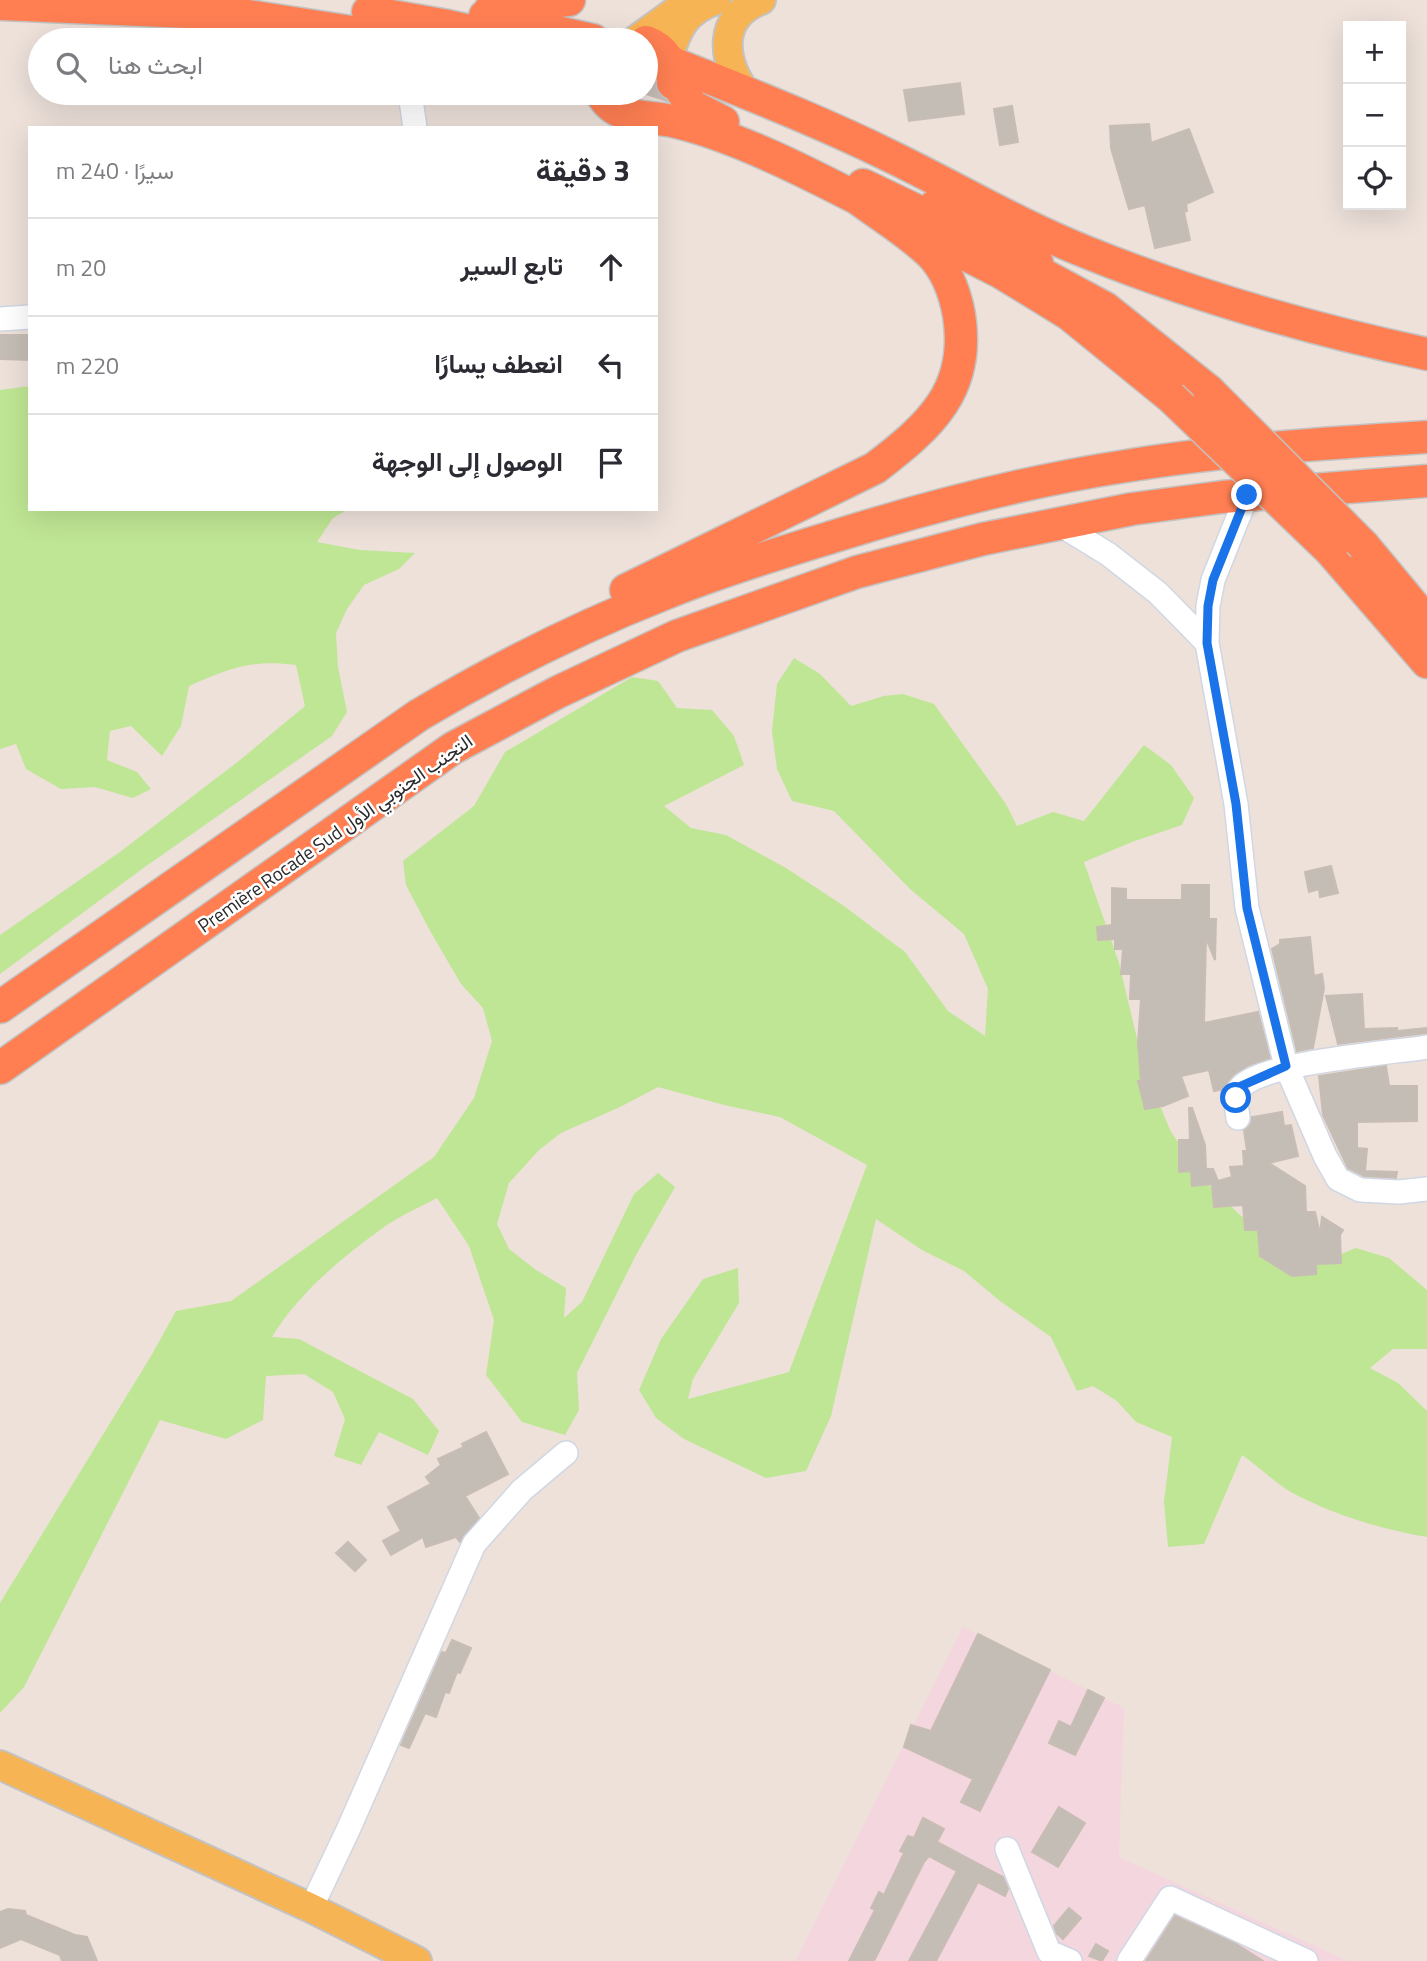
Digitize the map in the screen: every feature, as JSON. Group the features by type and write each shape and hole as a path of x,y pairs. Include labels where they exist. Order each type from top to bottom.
{"highway":[{"path":"290,0 457,28"},
{"path":"410,0 540,28"},
{"path":"469,12 569,0"},
{"path":"0,4 235,14 325,28"},
{"path":"665,61 746,92 889,156 1062,242 1228,304"},
{"path":"645,116 666,102 672,91 665,61"},
{"path":"665,61 685,99 700,112 908,205 1059,281 1105,308"},
{"path":"707,99 817,145 898,185 1055,272 1105,308 1209,391 1363,545 1427,622"},
{"path":"610,105 623,114 688,125 723,137 858,198 1002,273 1069,314 1171,397 1331,551 1427,662"},
{"path":"898,185 1048,244 1228,304 1346,336 1427,354"},
{"path":"0,1007 419,715 585,610 875,468 911,441 936,416 951,392 959,366 962,337 957,305 948,280 931,254 858,198"},
{"path":"455,694 548,646 666,593 800,547 942,506 1023,486 1126,466 1337,442 1427,437"},
{"name":"Première Rocade Sud التجنب الجنوبي الأول","path":"0,1068 453,748 558,692 677,636 857,572 983,539 1132,509 1247,495 1427,482"}],"main road":[{"path":"652,28 691,0"},
{"path":"665,61 684,20 699,7 716,0"},
{"path":"746,92 732,67 727,40 737,17 749,5 761,0"},
{"path":"0,1765 311,1908 417,1961"}],"street":[{"path":"412,105 415,126"},
{"path":"0,319 28,317"},
{"path":"1247,495 1213,580 1208,606 1207,643 1236,804 1247,908 1286,1066 1325,1156 1338,1179 1360,1190 1399,1192 1427,1189"},
{"path":"1059,524 1108,554 1158,593 1207,643"},
{"path":"1238,1118 1236,1098 1241,1086 1286,1066 1427,1047"},
{"path":"311,1908 474,1544 522,1490 566,1453"},
{"path":"1007,1849 1049,1952 1070,1961"},
{"path":"1129,1961 1170,1898 1306,1961"}],"shaded area":[{"path":"963,1627 1124,1708 1119,1857 1348,1961 795,1961"}],"green space":[{"path":"28,386 28,511 345,511 333,518 317,542 360,550 415,553 399,569 364,585 347,609 336,633 338,667 347,712 332,736 142,869 0,974 0,935 120,852 240,760 305,706 296,665 266,663 241,666 189,686 181,726 162,756 131,726 110,731 107,760 137,772 151,789 133,798 95,787 61,789 26,769 16,744 0,749 0,390"},
{"path":"794,658 820,674 851,706 884,696 903,694 934,704 1006,804 1017,826 1053,812 1084,821 1144,745 1171,765 1194,798 1182,825 1084,862 1119,963 1144,1068 1171,1132 1207,1183 1240,1215 1298,1262 1324,1261 1356,1248 1389,1258 1427,1290 1427,1349 1393,1349 1370,1368 1398,1383 1427,1411 1427,1537 1374,1525 1322,1507 1289,1491 1242,1455 1204,1544 1168,1547 1164,1502 1172,1437 1136,1422 1117,1401 1093,1386 1077,1391 1051,1337 1000,1301 964,1271 922,1250 876,1219 831,1416 806,1471 766,1478 684,1439 656,1418 639,1390 661,1339 703,1279 738,1268 739,1303 693,1379 688,1399 789,1372 867,1165 780,1117 658,1087 561,1133 539,1150 509,1183 497,1224 509,1249 566,1288 564,1318 582,1302 634,1194 658,1173 675,1187 636,1255 577,1373 579,1410 565,1435 522,1422 486,1375 494,1320 469,1246 437,1198 387,1225 335,1265 294,1306 272,1337 299,1339 413,1399 439,1431 428,1455 379,1432 361,1465 334,1456 345,1419 333,1392 304,1374 266,1376 263,1420 226,1439 160,1420 24,1687 0,1713 0,1603 176,1311 231,1301 434,1157 474,1098 492,1041 483,1008 461,984 429,929 406,885 403,861 474,806 505,752 632,677 658,681 677,708 712,710 734,736 744,765 664,806 691,828 726,835 786,868 844,906 905,952 948,1011 985,1036 988,989 964,934 910,889 834,811 792,801 777,769 772,731 777,684"}],"building":[{"path":"960,83 964,114 909,121 904,90"},
{"path":"1012,106 1018,142 1000,145 994,109"},
{"path":"1149,124 1151,143 1189,129 1213,192 1186,204 1187,211 1184,212 1190,240 1155,248 1145,205 1129,209 1111,148 1110,126"},
{"path":"0,335 28,335 28,360 0,359"},
{"path":"1331,866 1338,893 1320,897 1319,889 1309,892 1305,872"},
{"path":"1182,885 1209,885 1209,919 1216,919 1215,960 1206,938 1204,1023 1258,1012 1270,1058 1249,1065 1233,1075 1224,1089 1214,1091 1209,1070 1181,1076 1188,1096 1163,1106 1145,1109 1138,1081 1141,1081 1138,1043 1141,999 1130,999 1131,974 1121,974 1123,949 1115,949 1115,939 1098,940 1097,927 1112,925 1112,888 1126,889 1126,900 1182,900"},
{"path":"1310,937 1314,976 1322,974 1324,988 1313,1048 1297,1051 1272,949 1280,944 1280,940"},
{"path":"1362,994 1364,1029 1397,1028 1397,1031 1427,1028 1427,1033 1338,1044 1326,996"},
{"path":"1386,1066 1389,1086 1417,1086 1417,1121 1357,1122 1357,1148 1367,1149 1365,1171 1397,1172 1396,1178 1364,1176 1348,1168 1323,1115 1319,1076"},
{"path":"1189,1108 1192,1108 1205,1145 1206,1169 1213,1169 1218,1181 1232,1177 1230,1167 1244,1166 1243,1151 1247,1151 1244,1130 1251,1124 1252,1117 1282,1112 1284,1126 1291,1125 1298,1156 1269,1163 1305,1186 1306,1212 1315,1212 1320,1234 1322,1217 1343,1230 1340,1235 1341,1263 1316,1264 1316,1274 1292,1276 1260,1256 1258,1230 1245,1230 1243,1205 1214,1207 1212,1184 1192,1186 1191,1171 1179,1172 1179,1140 1190,1140"},
{"path":"486,1432 508,1474 465,1496 479,1518 460,1542 456,1537 426,1547 423,1537 391,1555 383,1541 401,1531 388,1507 431,1484 426,1477 441,1465 438,1459 464,1447 462,1444"},
{"path":"348,1542 366,1560 355,1571 336,1553"},
{"path":"978,1634 1050,1670 980,1811 961,1802 973,1779 904,1747 911,1725 931,1731"},
{"path":"452,1640 471,1648 460,1673 457,1672 449,1693 445,1692 436,1717 425,1713 409,1748 401,1745 442,1652 446,1653"},
{"path":"1088,1690 1104,1698 1075,1755 1049,1743 1059,1721 1071,1727"},
{"path":"1059,1807 1085,1823 1058,1867 1032,1852"},
{"path":"923,1818 944,1829 937,1842 1003,1877 1008,1889 1005,1896 978,1882 936,1961 909,1961 957,1871 929,1856 874,1961 849,1961 875,1910 871,1908 879,1892 884,1895 904,1853 900,1851 908,1836 914,1838"},
{"path":"1069,1908 1081,1918 1063,1939 1054,1926"},
{"path":"8,1909 25,1911 26,1915 75,1935 87,1937 97,1961 62,1961 60,1955 21,1939 0,1948 0,1912"},
{"path":"1175,1916 1236,1944 1263,1961 1146,1961"},
{"path":"1096,1944 1108,1951 1102,1961 1089,1956"}],"tunnel":[{"path":"658,82 699,96"}],"route":[{"path":"1236,1098 1241,1086 1286,1066 1247,908 1236,804 1207,643 1208,606 1213,580 1247,495"}]}
